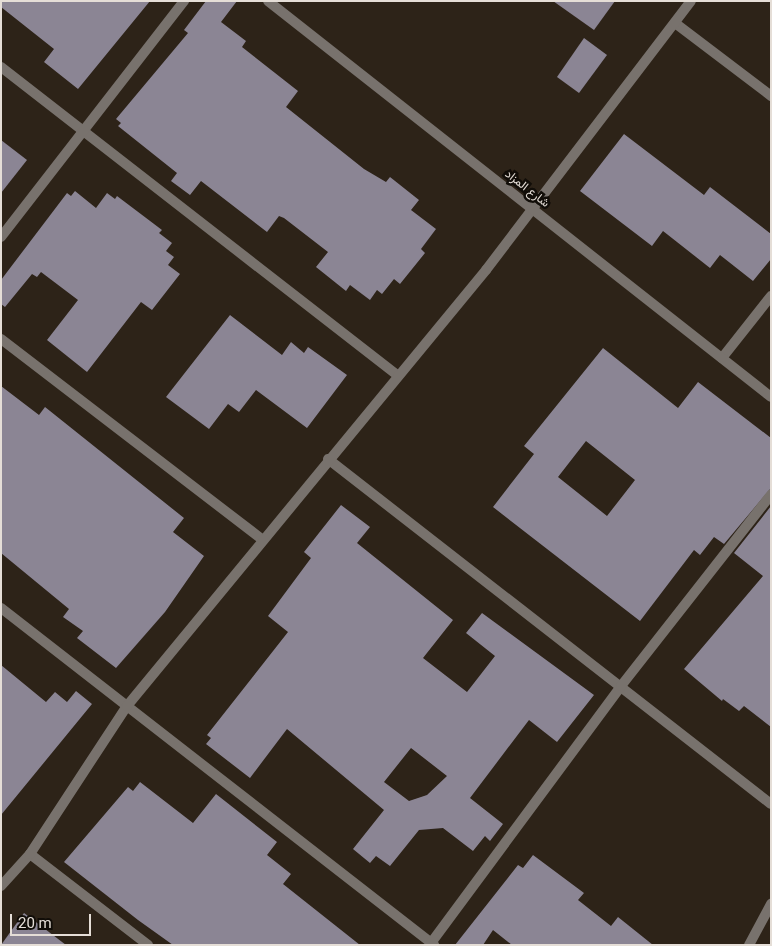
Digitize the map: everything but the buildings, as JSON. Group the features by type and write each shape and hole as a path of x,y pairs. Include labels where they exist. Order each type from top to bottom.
{"street":[{"path":"1,237 86,132 184,1"},
{"name":"شارع المزاد","path":"268,1 771,397"},
{"path":"2,885 30,854 128,706 532,209 692,1"},
{"path":"675,23 771,96"},
{"path":"1,67 397,375"},
{"path":"722,358 771,296"},
{"path":"1,339 263,540"},
{"path":"328,459 771,804"},
{"path":"1,608 432,944 621,686 771,495"},
{"path":"30,854 148,945"},
{"path":"749,945 771,904"}]}
